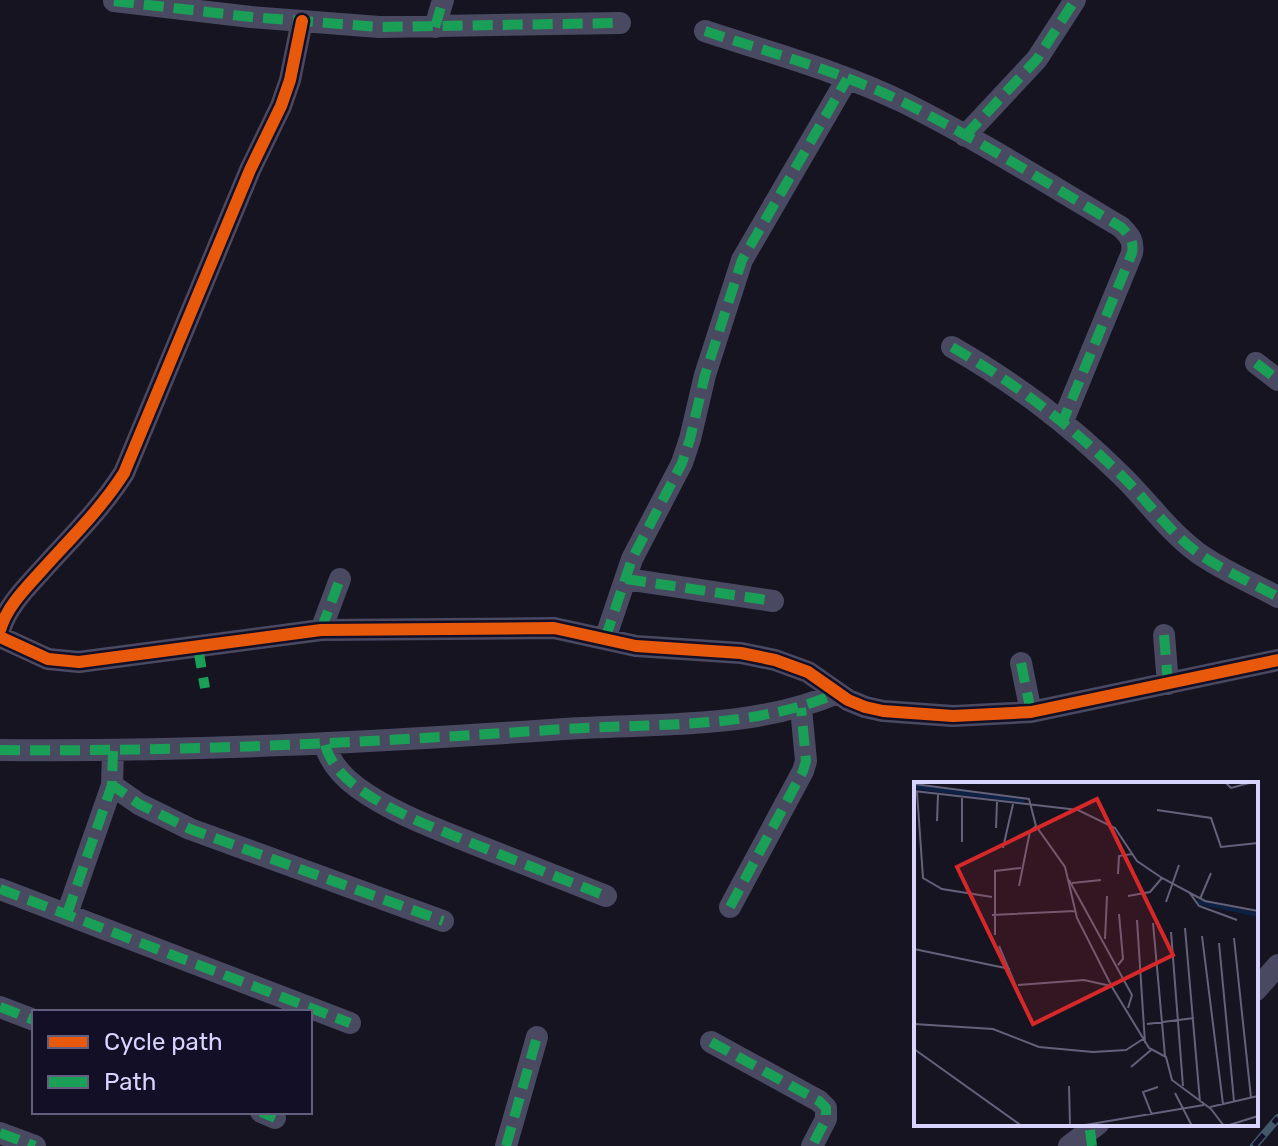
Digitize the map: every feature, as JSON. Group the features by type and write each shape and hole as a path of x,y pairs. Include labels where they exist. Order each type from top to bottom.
{"street":[{"path":"435,27 443,0"},
{"path":"965,136 1037,59 1075,0"},
{"path":"114,1 366,27 620,23"},
{"path":"0,630 17,598 108,498 124,473 250,170 281,106 290,80 302,21"},
{"path":"705,31 847,79 904,102 1121,227 1133,244 1132,253 1063,421"},
{"path":"605,639 632,559 682,463 705,375 742,260 847,79"},
{"path":"952,347 997,373 1063,421 1123,477 1181,539 1201,555 1278,597"},
{"path":"1256,363 1278,380"},
{"path":"321,630 340,579"},
{"path":"626,579 773,601"},
{"path":"0,637 48,659 79,662 321,630 554,628 636,646 741,653 775,660 808,672 865,707 898,713 953,716 1031,712 1278,660"},
{"path":"1164,635 1168,684"},
{"path":"1021,663 1031,712"},
{"path":"0,750 113,751 325,745 586,728 693,725 801,708 838,693"},
{"path":"730,907 803,771 806,761 801,708"},
{"path":"325,745 333,762 348,779 394,809 424,824 606,896"},
{"path":"67,914 112,785 113,751"},
{"path":"112,785 139,804 190,829 443,921"},
{"path":"0,889 350,1023"},
{"path":"1258,988 1278,965"},
{"path":"0,1007 32,1019"},
{"path":"506,1146 537,1037"},
{"path":"711,1042 819,1101 826,1108 826,1119 812,1146"},
{"path":"1069,1146 1095,1126"},
{"path":"0,1133 35,1146"}],"railway":[{"path":"1254,1146 1278,1118"}],"marked path":[{"path":"435,27 443,0"},
{"path":"965,136 1037,59 1075,0"},
{"path":"114,1 251,17 379,27 620,23"},
{"path":"705,31 831,72 905,103 987,147 1124,230 1132,242 1132,253 1063,421"},
{"path":"605,639 632,559 682,463 705,375 742,260 847,79"},
{"path":"952,347 998,375 1061,421 1121,475 1198,553 1278,597"},
{"path":"1256,363 1278,380"},
{"path":"321,630 340,579"},
{"path":"626,579 773,601"},
{"path":"1164,635 1168,684"},
{"path":"198,648 205,688"},
{"path":"1021,663 1031,712"},
{"path":"0,750 282,745 703,723 771,713 838,693"},
{"path":"730,907 803,771 806,761 801,708"},
{"path":"325,745 342,774 384,804 441,831 606,896"},
{"path":"113,751 112,785 139,804 190,829 443,921"},
{"path":"67,914 112,785"},
{"path":"0,889 350,1023"},
{"path":"0,1007 32,1019"},
{"path":"506,1146 537,1037"},
{"path":"711,1042 819,1101 826,1108 826,1119 812,1146"},
{"path":"266,1114 275,1118"},
{"path":"1090,1130 1092,1146"},
{"path":"0,1133 35,1146"}],"cycle path":[{"path":"0,630 18,598 96,511 124,473 250,170 281,106 290,80 302,21"},
{"path":"0,637 48,659 79,662 321,630 554,628 636,646 741,653 775,660 808,672 848,700 865,707 953,716 1031,712 1278,660"}]}
